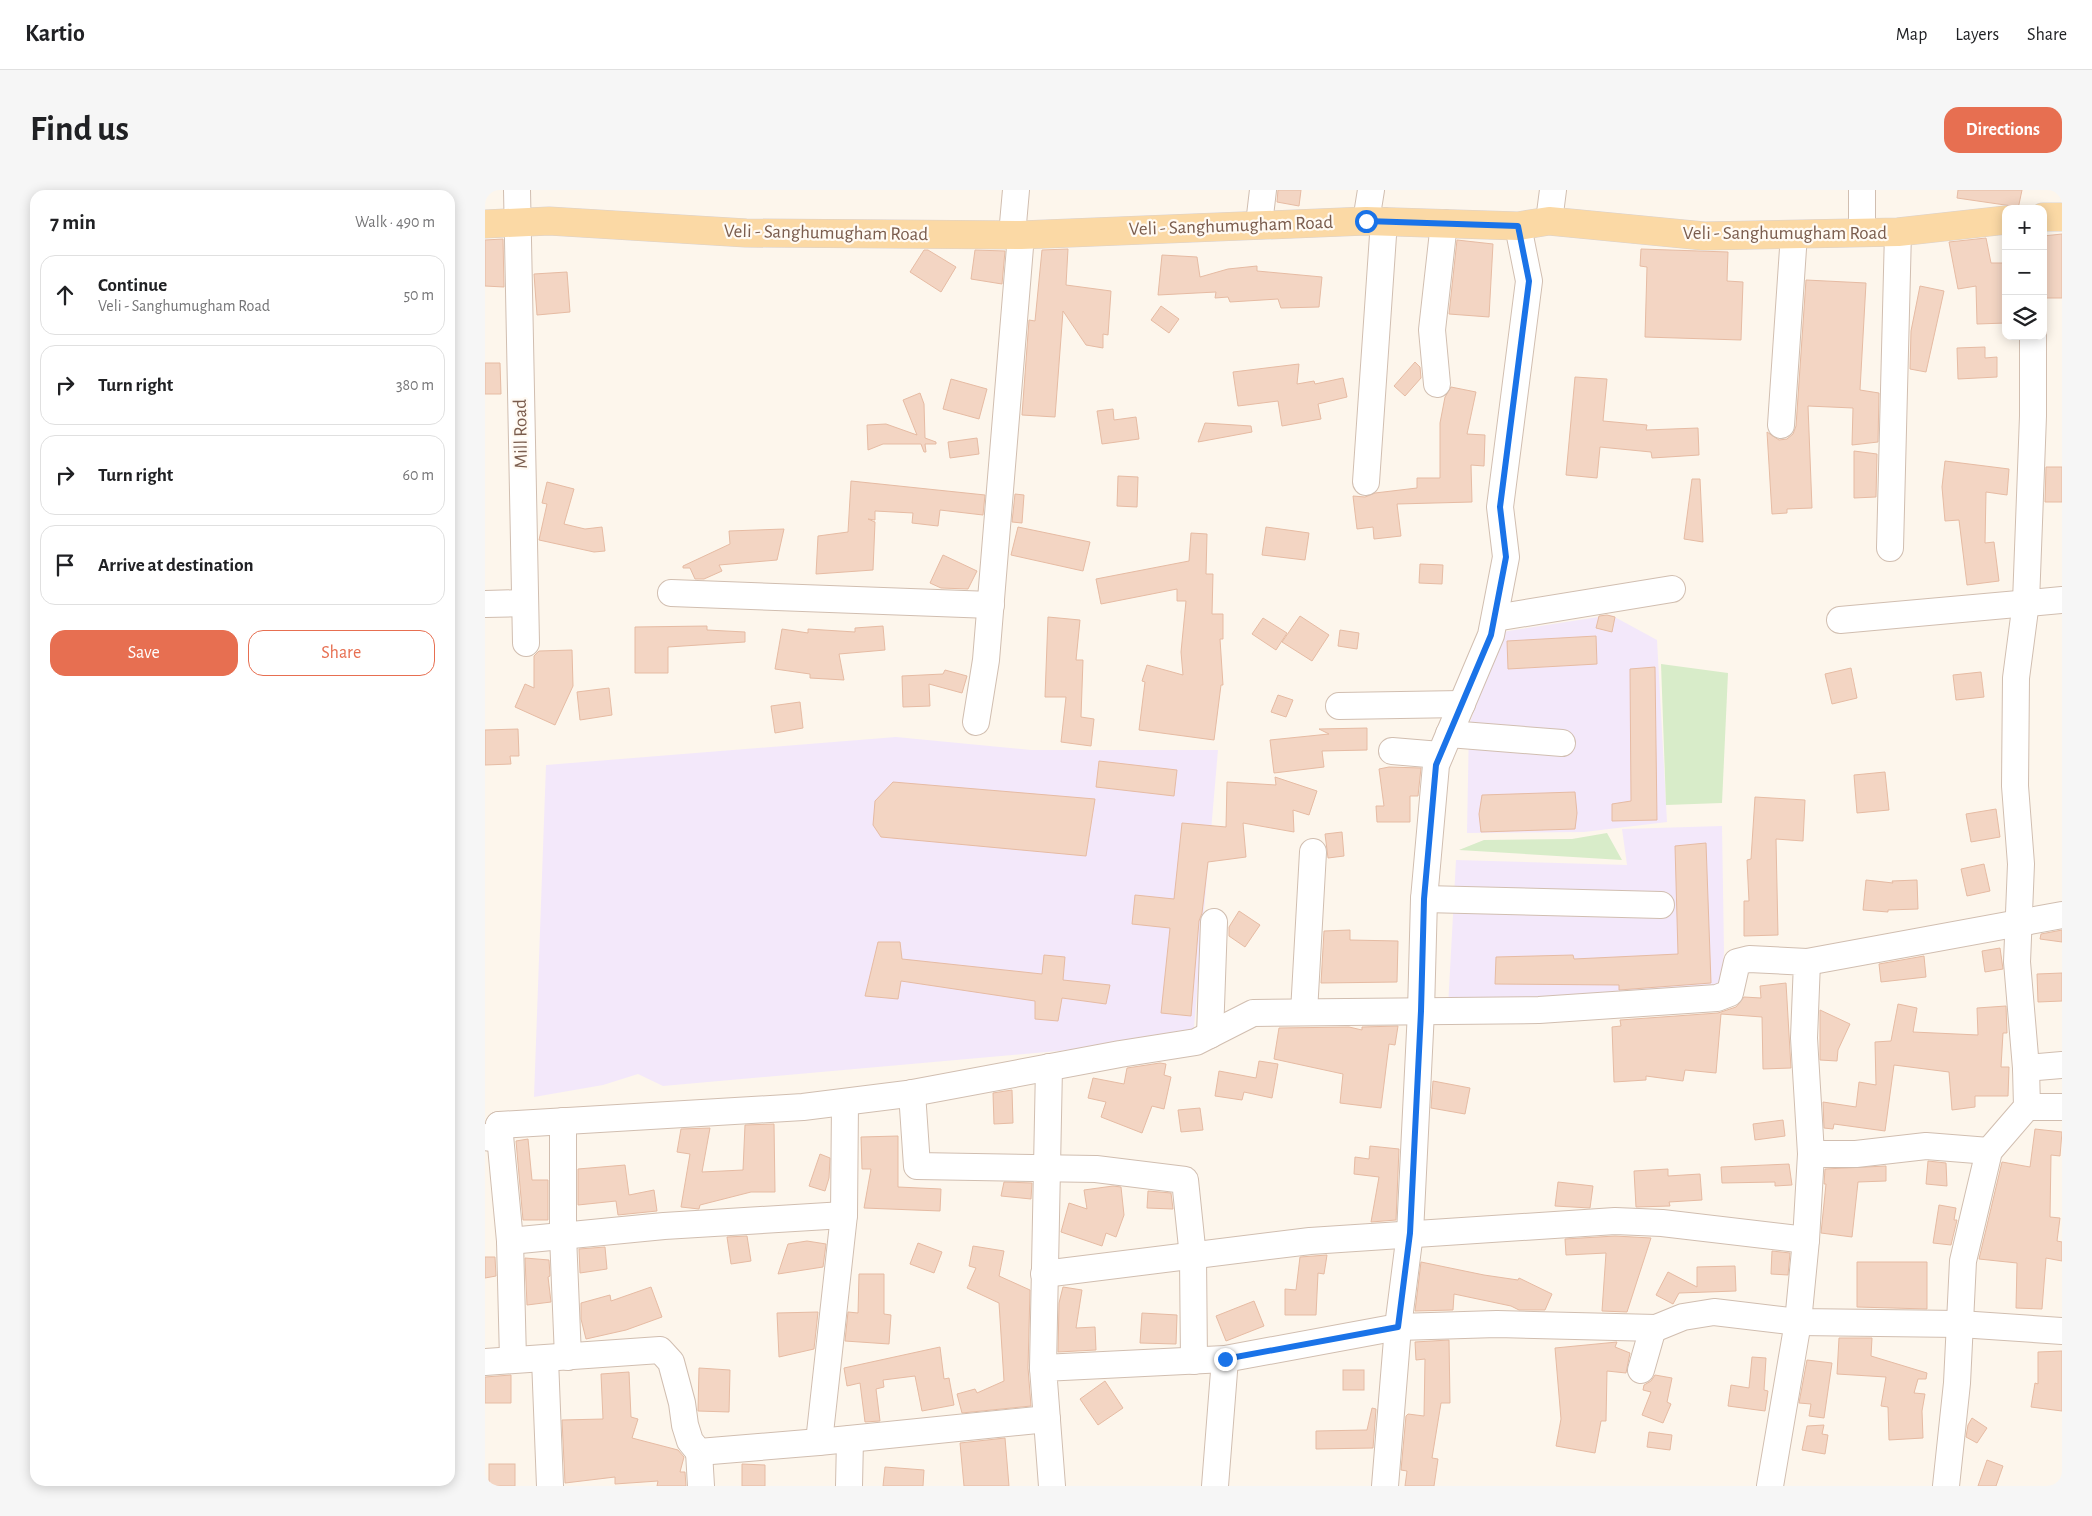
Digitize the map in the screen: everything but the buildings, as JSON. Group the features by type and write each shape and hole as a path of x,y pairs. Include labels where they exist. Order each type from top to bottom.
{"main road":[{"path":"2047,217 2062,216"},
{"name":"Veli - Sanghumugham Road","path":"485,224 549,221 746,233 1016,235 1259,224 1375,221 1518,226 1549,221 1704,236 1898,232 2002,220"}],"street":[{"name":"Mill Road","path":"517,190 526,643"},
{"path":"976,722 986,660 991,604 1016,235 1016,190"},
{"path":"1259,224 1263,190"},
{"path":"1366,482 1375,221 1371,190"},
{"path":"1549,221 1553,190"},
{"path":"1862,232 1863,190"},
{"path":"1437,384 1432,330 1443,223"},
{"path":"1385,1486 1398,1327 1410,1233 1421,1011 1424,899 1436,765 1491,635 1506,557 1500,507 1529,281 1518,226"},
{"path":"1890,548 1898,232"},
{"path":"1781,425 1793,234"},
{"path":"1946,1486 1957,1383 1963,1261 1989,1152 2027,1107 2026,1068 2017,962 2021,864 2015,786 2016,678 2026,602 2033,340"},
{"path":"1495,618 1672,590"},
{"path":"671,593 991,604"},
{"path":"1840,620 2062,600"},
{"path":"485,604 525,603"},
{"path":"1339,706 1462,704"},
{"path":"1393,751 1445,744 1562,743"},
{"path":"1304,1012 1313,852"},
{"path":"1424,899 1661,905"},
{"path":"513,1359 510,1241 492,1131 563,1121 803,1107 912,1093 1196,1042 1253,1013 1539,1010 1717,998 1730,994 1737,962 1749,959 1807,962 2019,925 2062,915"},
{"path":"1211,1035 1214,922"},
{"path":"1769,1486 1798,1322 1806,1240 1811,1154 1804,1038 1807,962"},
{"path":"2026,1068 2062,1065"},
{"path":"1049,1067 1043,1368 1052,1486"},
{"path":"912,1093 917,1166 1008,1166 1036,1169 1047,1167 1096,1169 1185,1180 1193,1257 1194,1360"},
{"path":"819,1442 844,1215 845,1102"},
{"path":"2027,1107 2062,1107"},
{"path":"550,1486 563,1236 563,1121"},
{"path":"1811,1154 1856,1154 1926,1146 1989,1152"},
{"path":"510,1241 664,1226 844,1215"},
{"path":"1045,1274 1310,1241 1615,1221 1662,1223 1806,1240"},
{"path":"1043,1368 1225,1359 1398,1327 1497,1324 1653,1328 1683,1317 1714,1312 1798,1322 1961,1324 2062,1331"},
{"path":"1641,1370 1653,1328"},
{"path":"485,1362 660,1350 671,1362 682,1403 685,1425 690,1441 699,1452 701,1486"},
{"path":"1215,1486 1225,1359"},
{"path":"699,1452 1047,1419"},
{"path":"849,1486 850,1439"}],"shaded area":[{"path":"1611,615 1657,640 1667,822 1584,832 1467,833 1469,725 1502,632"},
{"path":"896,737 1031,750 1218,750 1193,1039 663,1086 638,1074 603,1085 534,1097 546,765"},
{"path":"1722,826 1724,952 1721,993 1448,1007 1456,860 1627,865 1622,829"}],"green space":[{"path":"1661,664 1728,673 1722,803 1666,805"},
{"path":"1607,833 1622,860 1459,850 1484,840 1572,839"}],"route":[{"path":"1225,1359 1398,1327 1410,1233 1421,1011 1424,899 1436,765 1491,635 1506,557 1500,507 1529,281 1518,226 1366,221"}]}
